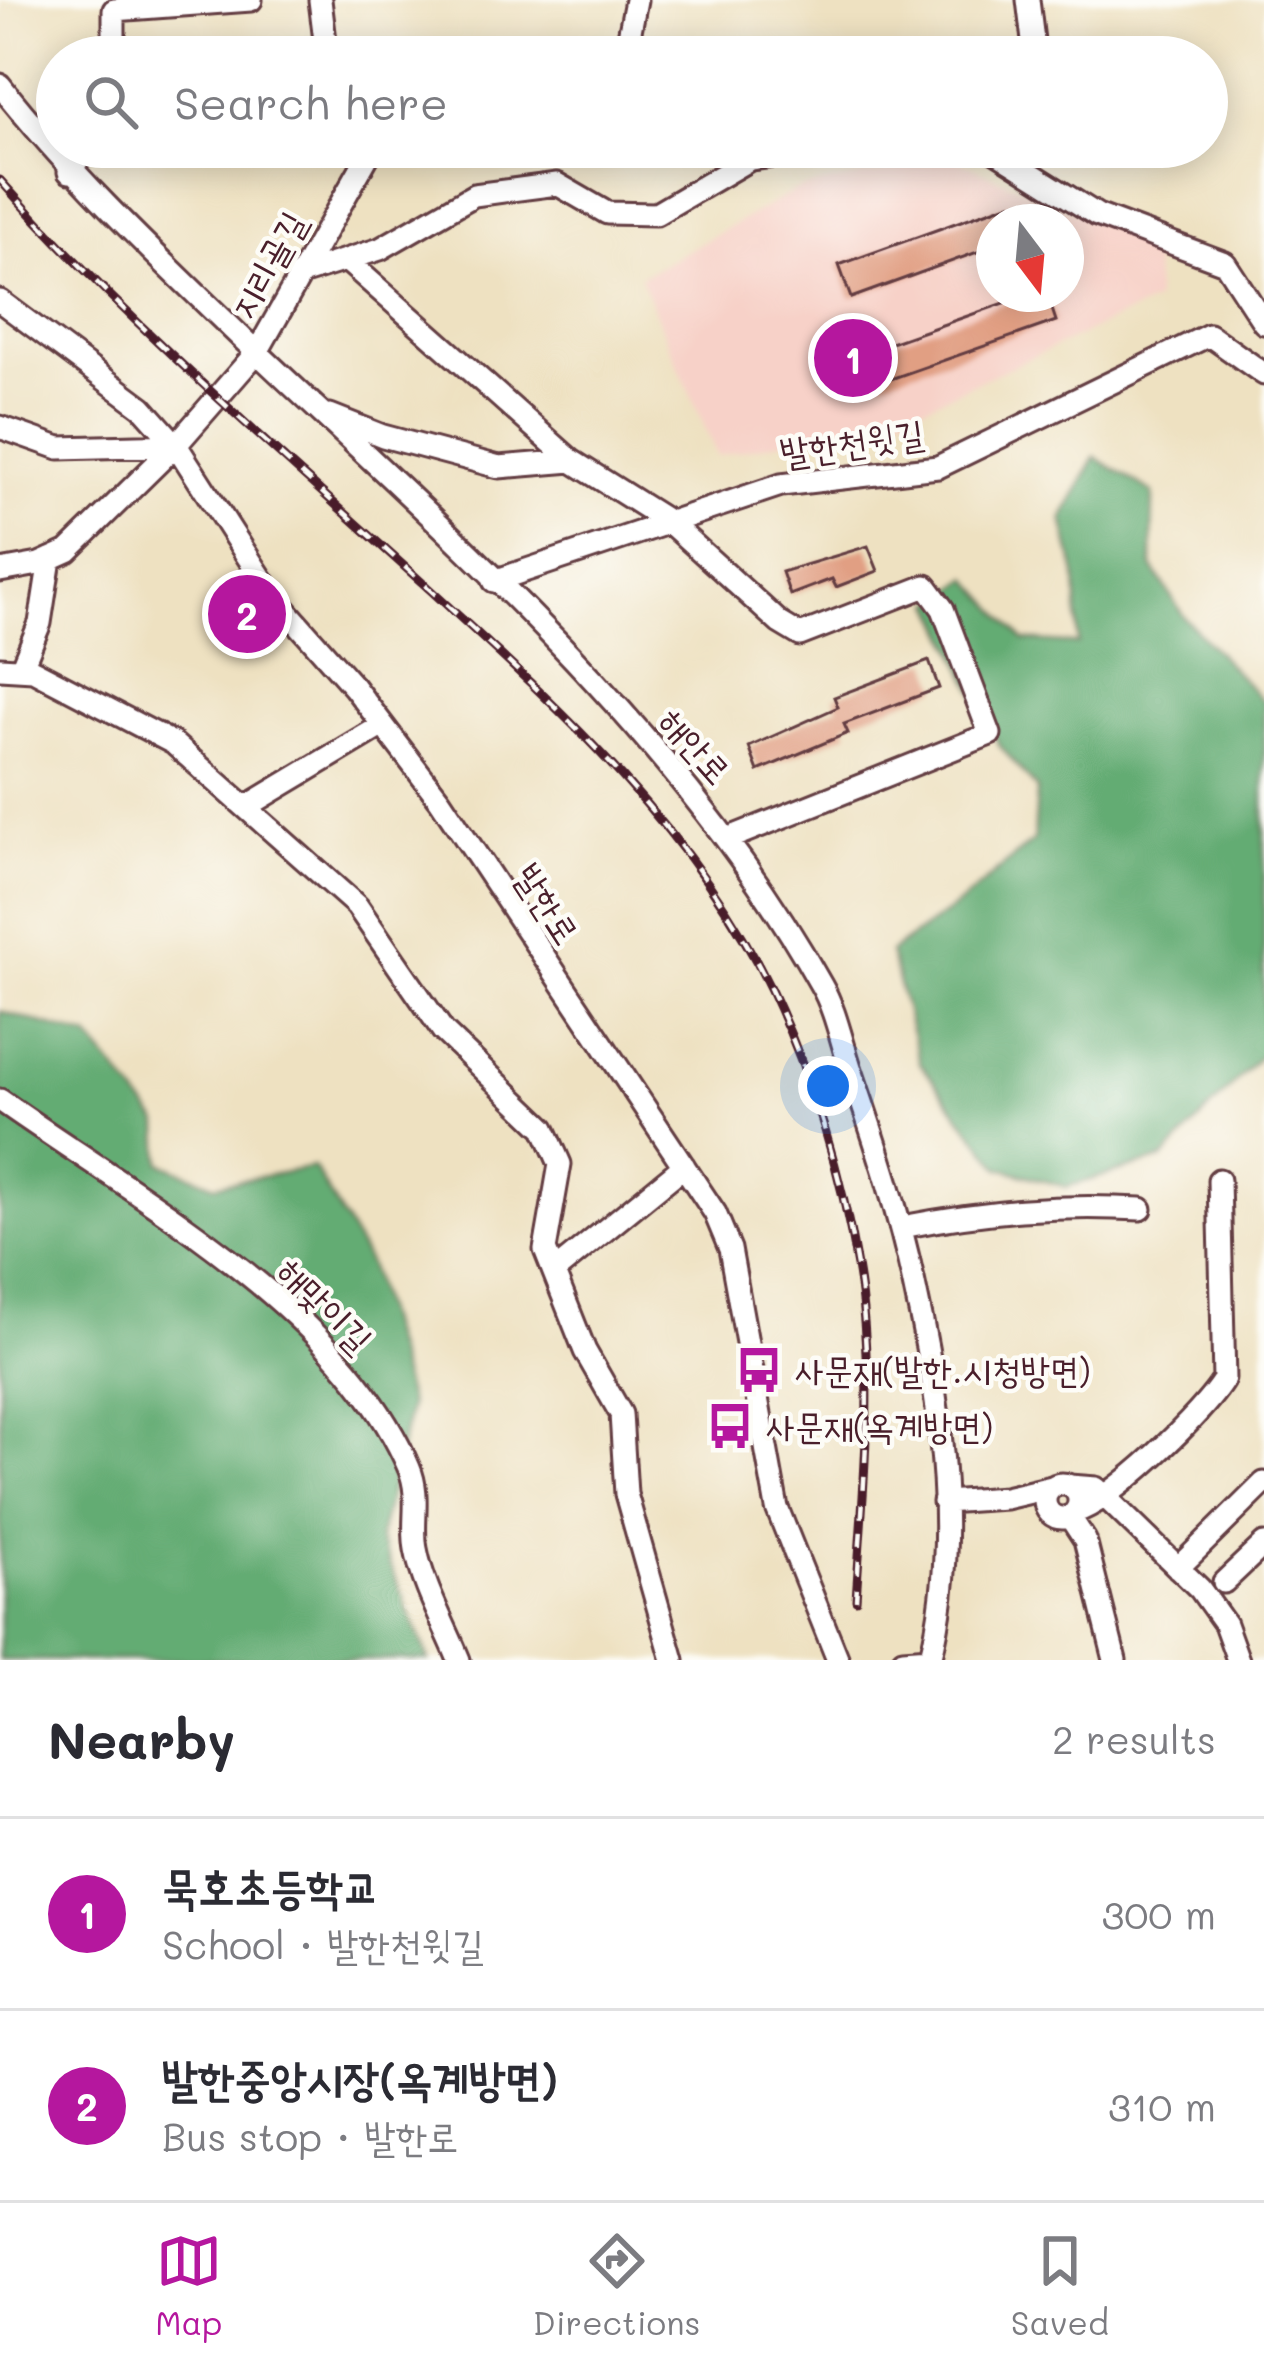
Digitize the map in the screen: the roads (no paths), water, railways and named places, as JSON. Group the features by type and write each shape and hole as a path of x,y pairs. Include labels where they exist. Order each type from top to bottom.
{"street":[{"path":"114,36 114,5 250,0"},
{"path":"320,0 324,36"},
{"path":"629,36 636,0"},
{"path":"1028,0 1032,36"},
{"name":"해안로","path":"0,85 36,130"},
{"name":"해안로","path":"66,168 494,581 689,788 727,838 824,989 902,1227 926,1336 944,1502 945,1591 930,1659"},
{"path":"69,172 72,168"},
{"name":"지리골길","path":"50,559 68,551 176,445 257,352 361,168"},
{"path":"298,274 380,249 474,195 557,184 607,213 656,214 736,168"},
{"path":"1022,168 1097,215 1225,263 1264,323"},
{"path":"346,260 572,460 669,522 780,623 800,635 926,586 944,609 990,734 727,838"},
{"name":"발한로","path":"0,301 142,407 176,445 271,593 440,800 716,1214 730,1249 778,1508 838,1660"},
{"name":"발한천윗길","path":"494,581 781,485 938,467 1209,335 1264,374"},
{"path":"319,411 383,436 499,467 572,460"},
{"path":"0,427 8,434 59,448 176,445"},
{"path":"0,571 50,559 40,623 10,669"},
{"path":"10,669 33,670 173,743 357,906 443,1031 544,1128 560,1165 544,1250 585,1351 621,1414 626,1494 673,1660"},
{"path":"245,807 383,725"},
{"name":"해맞이길","path":"0,1100 254,1279 346,1368 386,1423 410,1470 417,1506 415,1548 459,1660"},
{"path":"554,1271 684,1166"},
{"path":"1065,1514 1105,1496 1223,1378 1219,1180"},
{"path":"902,1227 1040,1206 1142,1209"},
{"path":"1178,1568 1264,1483"},
{"path":"944,1502 1088,1485 1178,1568 1225,1624 1238,1660"},
{"path":"1061,1486 1079,1498 1065,1514"},
{"path":"1006,1498 1065,1514 1085,1540 1115,1660"},
{"path":"1224,1582 1264,1544"},
{"path":"903,1660 930,1659"}],"railway":[{"path":"0,180 154,338 572,723 662,822 739,931 771,990 812,1091 834,1160 857,1266 867,1391 856,1600"}],"place":[{"name":"묵호초등학교","path":"853,358"},
{"name":"발한중앙시장(옥계방면)","path":"247,614"},
{"name":"사문재(발한.시청방면)","path":"759,1370"},
{"name":"사문재(옥계방면)","path":"730,1426"}]}
